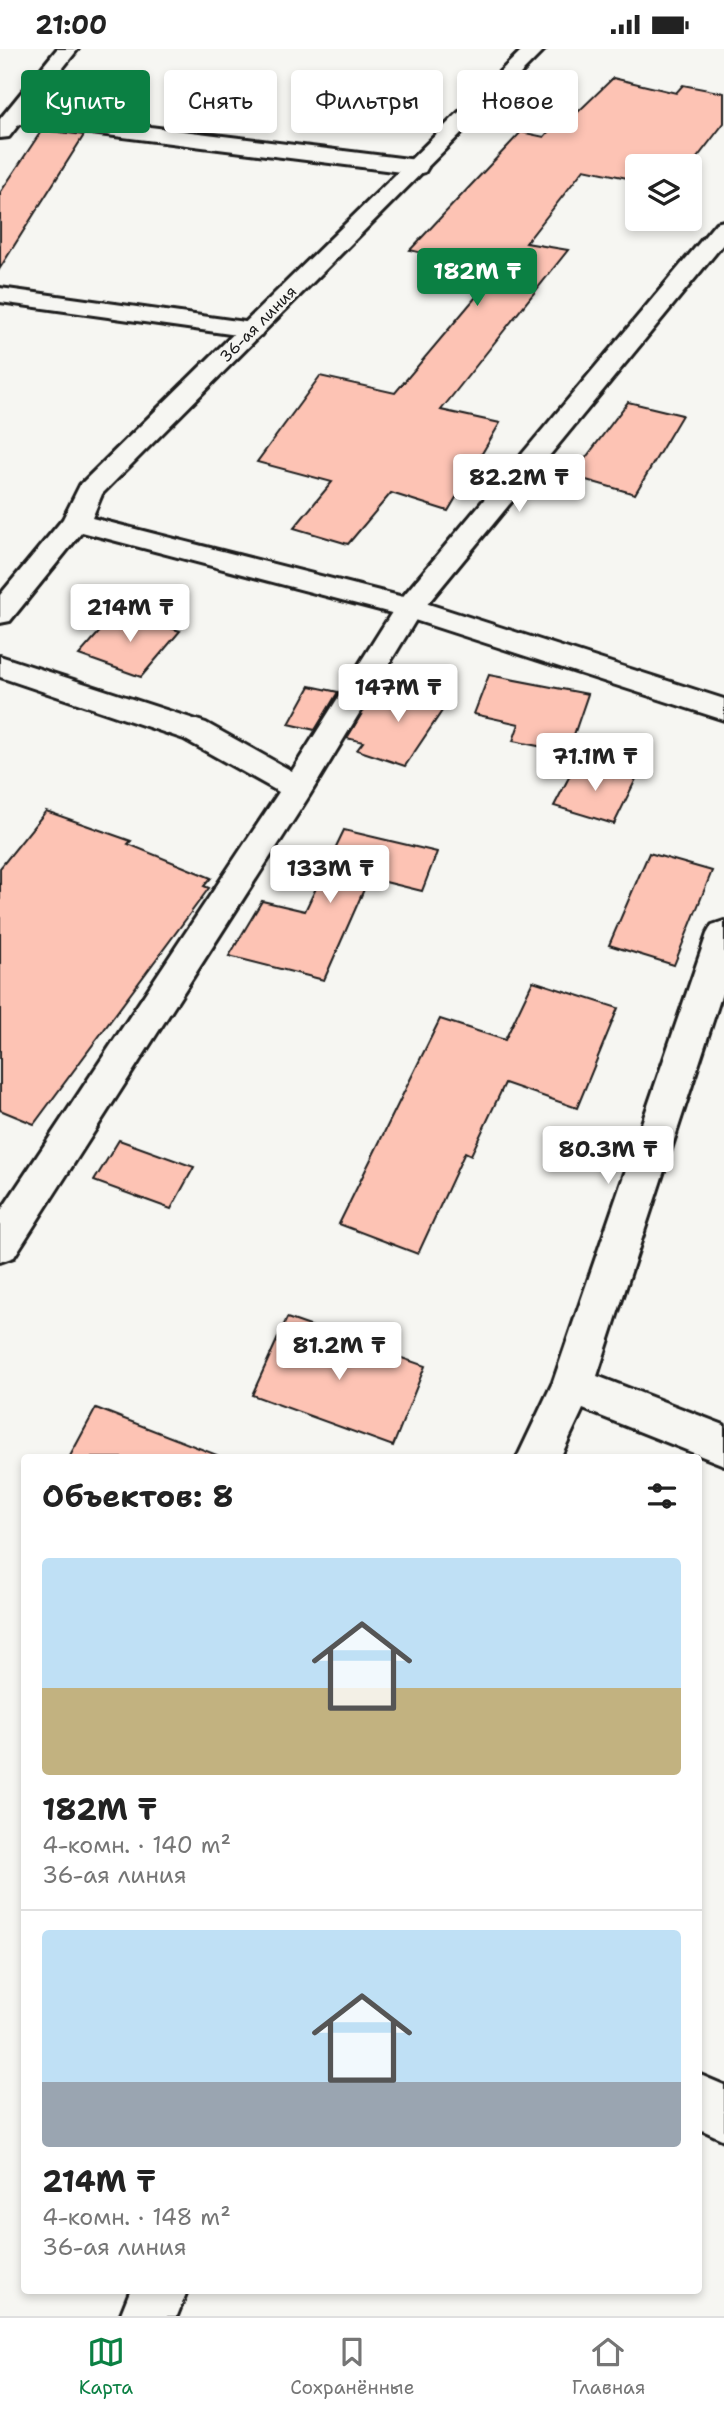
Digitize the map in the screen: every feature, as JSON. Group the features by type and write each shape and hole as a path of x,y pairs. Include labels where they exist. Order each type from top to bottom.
{"street":[{"path":"7,125 68,49"},
{"name":"36-ая линия","path":"0,614 76,521 90,491 535,49"},
{"path":"7,125 417,167"},
{"path":"0,1245 298,788 409,608 724,228"},
{"path":"0,295 252,330"},
{"path":"76,521 409,608 724,709"},
{"path":"0,666 195,731 298,788"},
{"path":"540,1454 573,1386 720,957"},
{"path":"573,1386 724,1445"},
{"path":"702,2101 724,2113"},
{"path":"148,2316 158,2294"}],"building":[{"path":"613,78 676,93 683,85 724,93 724,123 700,154 625,154 625,178 584,169 526,243 568,250 441,410 500,423 448,511 391,493 348,544 294,528 332,482 257,462 320,376 395,393 497,272 410,250 520,133 544,137 547,133 578,133 578,112"},
{"path":"40,133 84,135 0,268 0,193"},
{"path":"628,402 682,415 635,494 572,476"},
{"path":"118,611 180,631 141,677 79,655"},
{"path":"489,675 588,694 568,752 513,741 519,724 474,714"},
{"path":"403,684 450,699 405,766 357,750 363,742 347,738 370,700 389,705"},
{"path":"310,686 338,692 315,730 289,724"},
{"path":"577,762 636,779 614,824 554,806"},
{"path":"46,811 131,841 128,844 211,878 204,886 209,888 34,1124 0,1110 0,868"},
{"path":"344,830 437,852 422,891 369,878 324,980 229,956 262,901 305,911"},
{"path":"649,853 712,871 674,965 609,945"},
{"path":"533,981 618,1008 577,1108 505,1083 471,1155 465,1152 418,1254 339,1224 440,1019 505,1040"},
{"path":"119,1140 194,1167 171,1209 94,1181"},
{"path":"287,1318 425,1366 393,1446 252,1395"},
{"path":"96,1408 214,1454 71,1454"}]}
